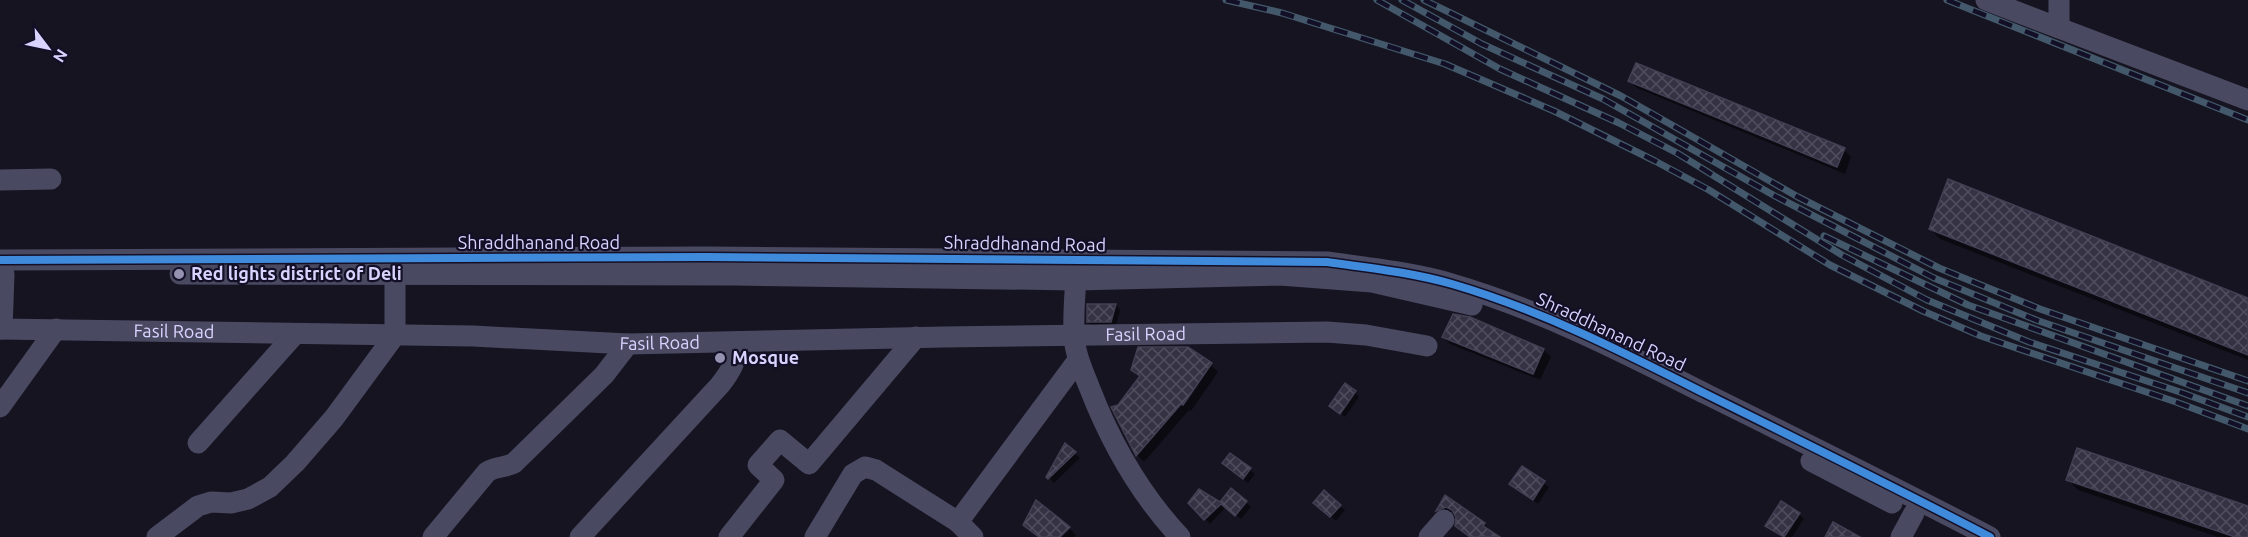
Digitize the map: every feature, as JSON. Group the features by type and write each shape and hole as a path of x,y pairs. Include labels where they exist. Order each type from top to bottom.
{"street":[{"path":"1986,0 2248,100"},
{"path":"2058,28 2059,0"},
{"path":"0,180 51,179"},
{"name":"Shraddhanand Road","path":"1076,269 1327,262 1408,274 1451,284 1521,306 1603,342 1854,466 1990,537"},
{"name":"Shraddhanand Road","path":"1,269 820,267 1076,269 1280,275 1372,282 1461,301 1525,323 1584,348 1960,537"},
{"name":"Shraddhanand Road","path":"1,269 395,274 820,267"},
{"path":"1,269 1,329"},
{"path":"1076,269 1074,336 1078,360 1101,417 1122,458 1141,488 1180,537"},
{"path":"157,537 198,506 211,502 231,503 248,499 270,487 295,463 333,418 395,335 395,274"},
{"name":"Fasil Road","path":"1,329 474,336 628,344 916,337 1327,332 1366,335 1427,346"},
{"path":"0,407 56,329"},
{"path":"198,443 295,334"},
{"path":"729,537 774,480 758,465 780,440 809,464 916,337"},
{"path":"588,534 732,371 737,356 737,342"},
{"path":"433,537 487,472 496,467 506,467 514,463 604,375 628,344"},
{"path":"958,522 1078,360"},
{"path":"815,537 854,474 865,466 876,470 958,522 973,537"},
{"path":"1901,537 1914,513"},
{"path":"1429,537 1444,520"}],"building":[{"path":"1636,63 1845,148 1837,167 1628,81"},
{"path":"1948,179 2248,298 2248,355 1929,229"},
{"path":"1087,304 1116,304 1111,322 1087,322"},
{"path":"1453,314 1470,317 1544,349 1533,374 1442,337"},
{"path":"1138,347 1188,347 1212,363 1183,405 1181,404 1136,456 1111,407 1118,405 1140,376 1131,370"},
{"path":"1345,383 1356,391 1340,414 1329,406"},
{"path":"1065,443 1076,452 1048,479 1046,477"},
{"path":"2077,448 2248,506 2248,537 2235,537 2066,480"},
{"path":"1230,453 1251,468 1243,479 1222,463"},
{"path":"1522,466 1545,481 1533,500 1509,484"},
{"path":"1231,488 1247,501 1235,516 1221,504 1204,520 1188,503 1199,489 1220,502"},
{"path":"1324,490 1341,505 1330,517 1313,503"},
{"path":"1445,495 1485,523 1483,526 1500,537 1470,537 1455,526 1456,517 1452,510 1446,507 1436,511"},
{"path":"1036,500 1070,527 1060,537 1039,537 1023,525"},
{"path":"1781,501 1800,513 1784,537 1765,526"},
{"path":"1833,522 1860,537 1825,537"}],"railway":[{"path":"1226,0 1282,13 1445,64 1554,111 1655,161 1709,190 1830,265 1923,311 1981,336 2176,402 2248,429"},
{"path":"1377,0 1500,69 1619,123 1677,153 1842,255 1927,300 2029,342 2248,417"},
{"path":"1402,0 1482,44 1603,99 1775,196 1934,278 2036,320 2248,393"},
{"path":"1424,0 1621,96 1798,197 1939,268 2040,309 2248,381"},
{"path":"1947,0 2248,120"},
{"path":"1824,236 1968,305 2248,406"}],"cycle path":[{"path":"0,260 707,257 1327,262 1374,268 1452,284 1550,319 1644,363 1990,537"}],"place":[{"name":"Red lights district of Deli","path":"179,274"},
{"name":"Mosque","path":"720,358"}]}
